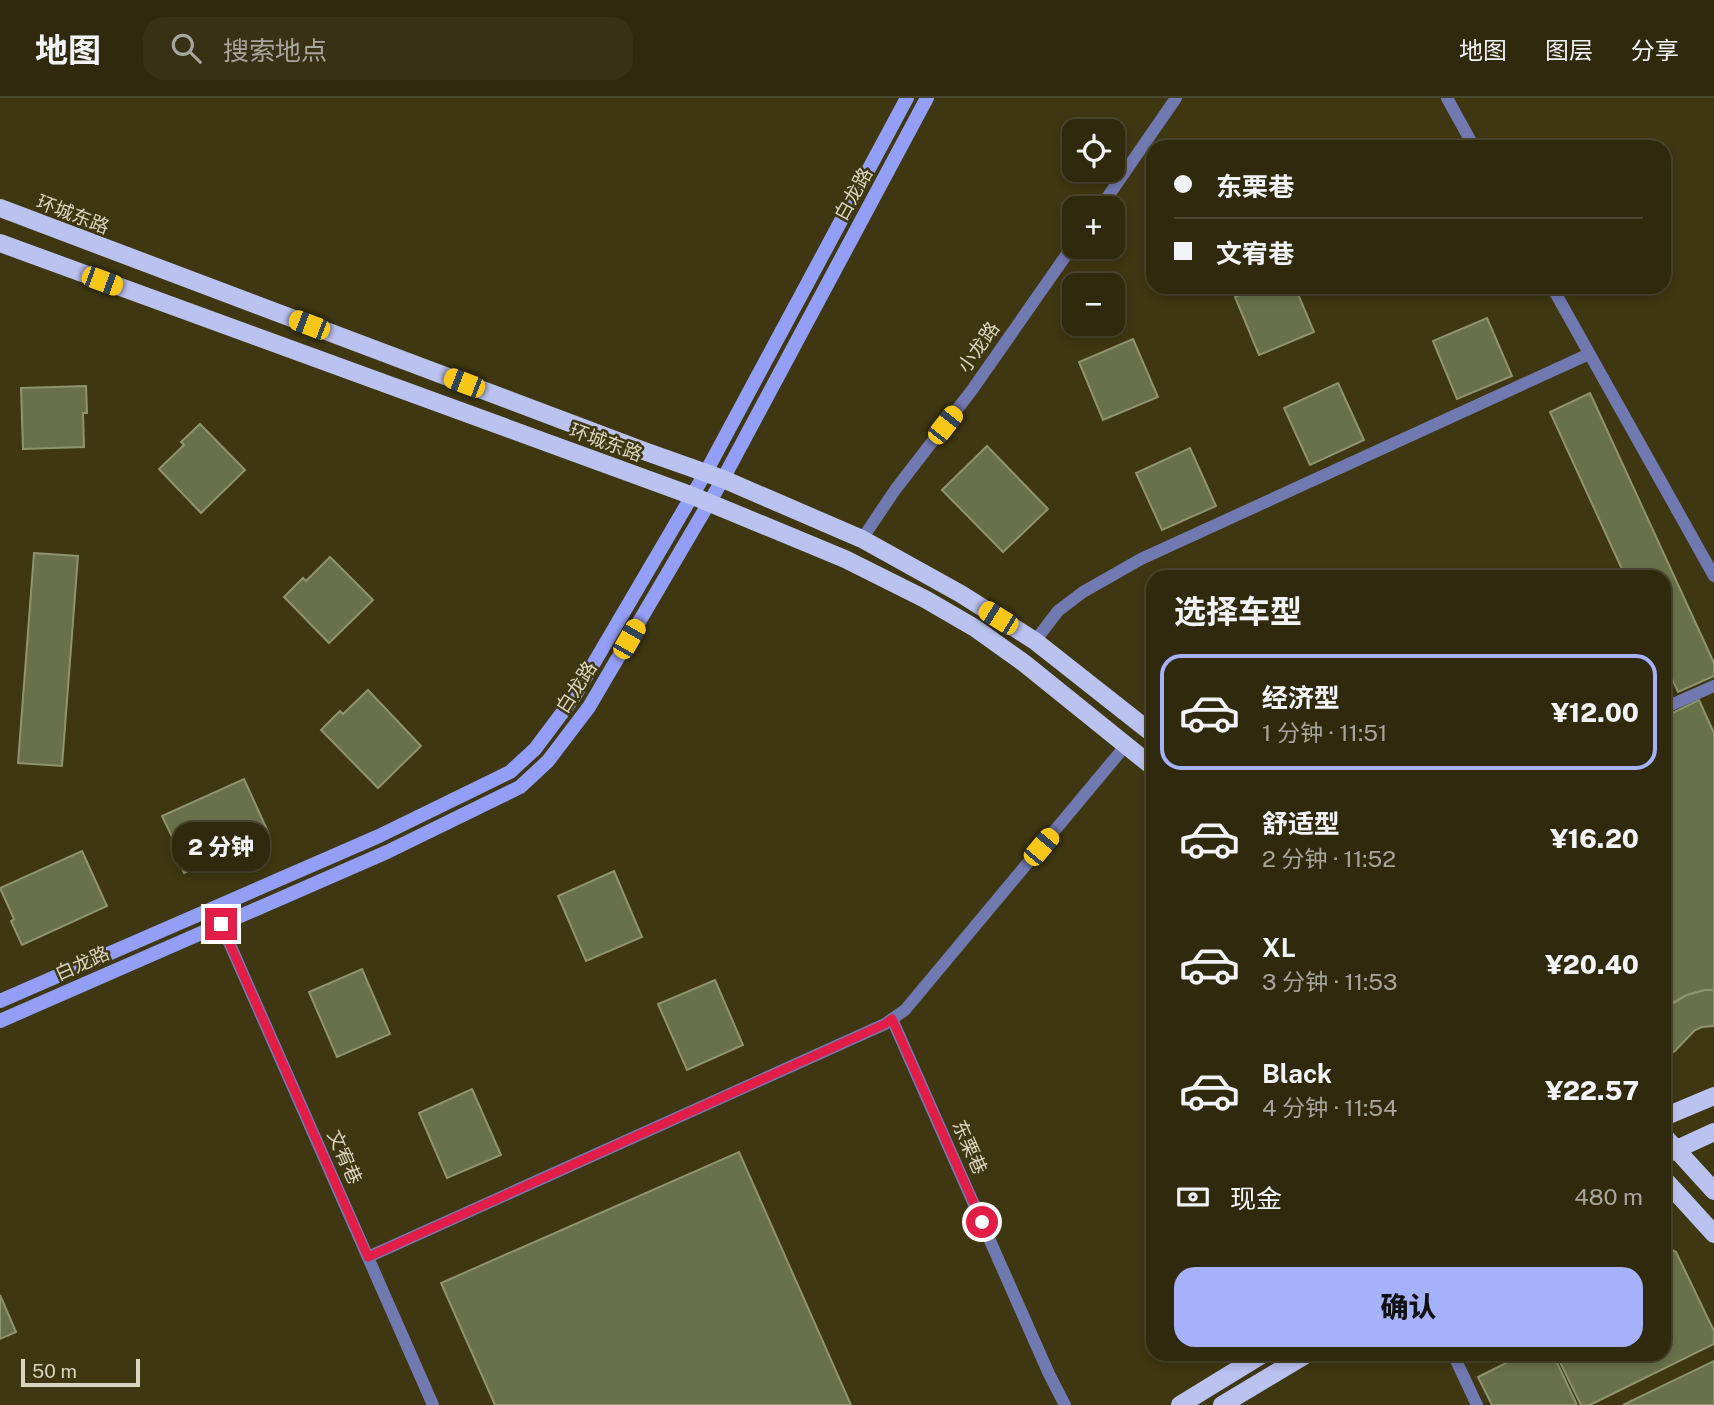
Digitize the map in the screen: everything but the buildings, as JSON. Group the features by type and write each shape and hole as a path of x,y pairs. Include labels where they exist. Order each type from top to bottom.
{"main road":[{"name":"白龙路","path":"715,475 907,98"},
{"name":"白龙路","path":"0,1021 387,852 520,787 548,761 589,707 701,499 927,98"},
{"name":"环城东路","path":"0,208 644,451 715,475 862,538 961,594 1035,641 1146,728"},
{"name":"环城东路","path":"0,243 701,499 845,559 975,628 1024,663 1146,761"},
{"name":"白龙路","path":"0,1001 379,836 510,772 535,749 574,697 701,499"},
{"path":"1671,1114 1714,1096"},
{"path":"1671,1145 1714,1132"},
{"path":"1671,1149 1714,1191"},
{"path":"1671,1187 1714,1234"},
{"path":"1180,1405 1252,1361"},
{"path":"1222,1405 1295,1361"}],"street":[{"path":"1147,140 1176,98"},
{"path":"1447,98 1470,140"},
{"path":"1108,196 1146,141"},
{"name":"小龙路","path":"862,538 895,490 972,390 1064,259"},
{"path":"1556,294 1714,576"},
{"path":"1035,641 1058,611 1083,592 1141,559 1589,354"},
{"path":"1671,705 1714,686"},
{"path":"368,1257 892,1019 905,1010 1126,745"},
{"name":"文宥巷","path":"221,924 433,1405"},
{"name":"东栗巷","path":"892,1019 1065,1405"},
{"path":"1456,1361 1477,1405"}],"route":[{"path":"221,924 368,1257 892,1019 982,1222"}]}
